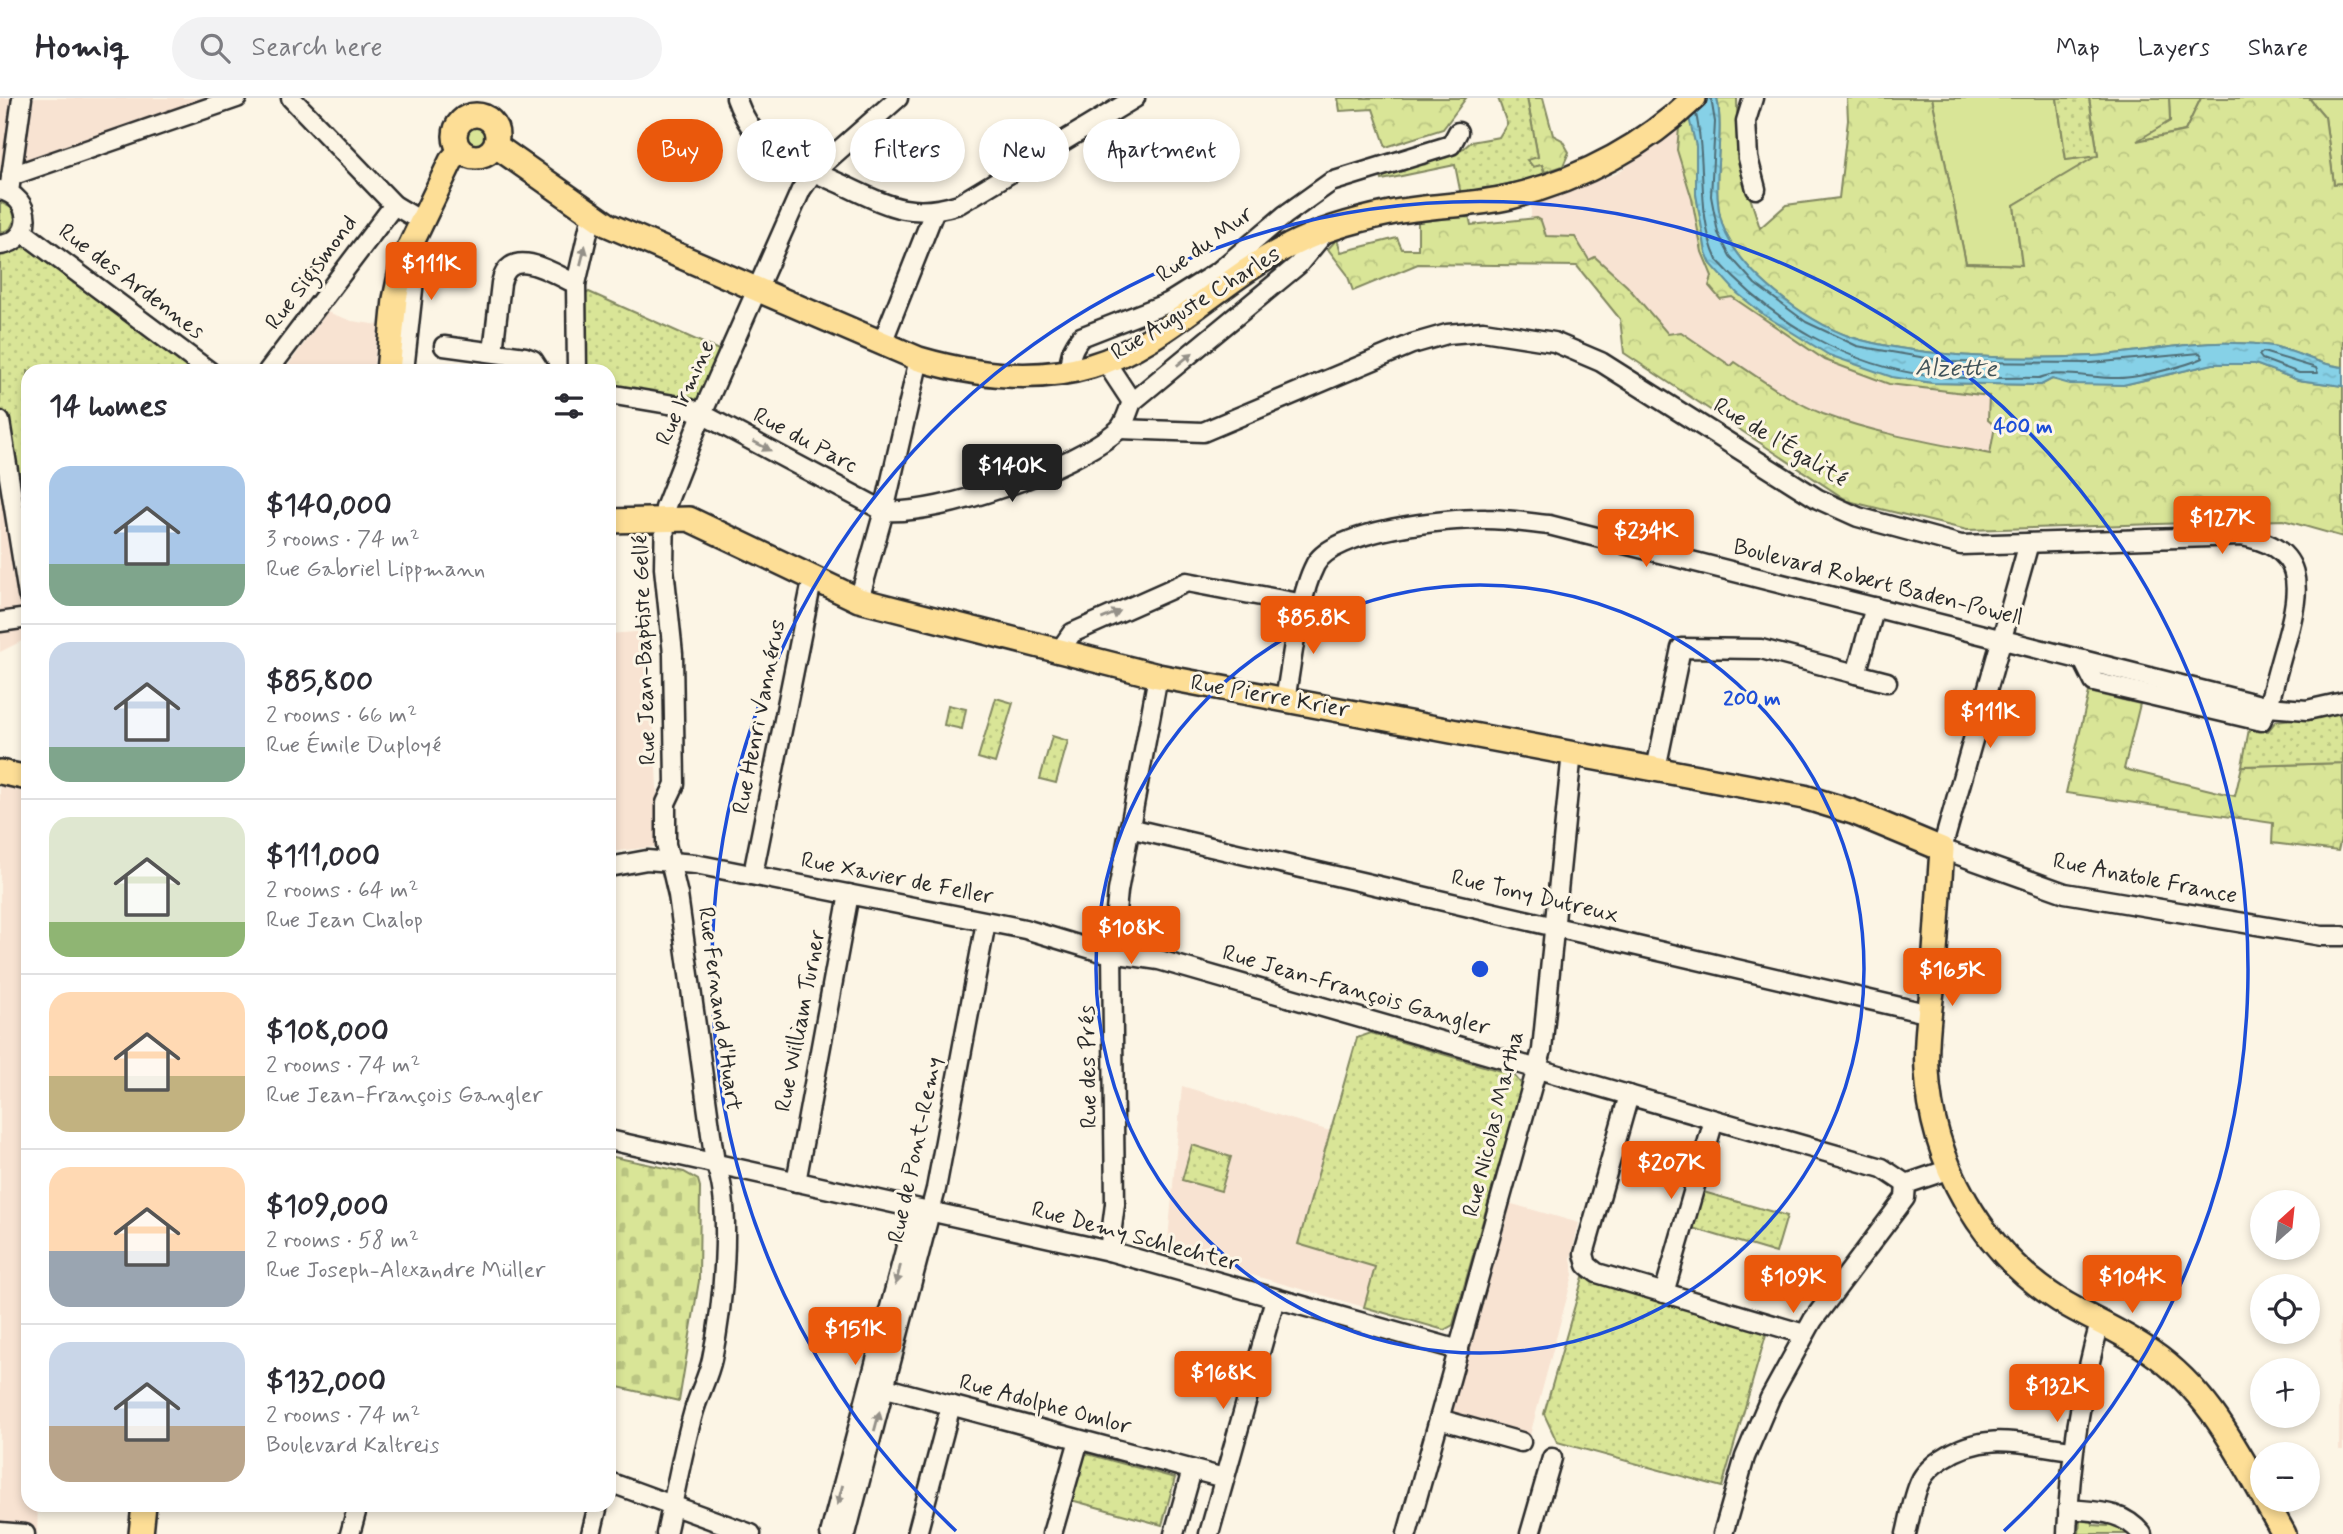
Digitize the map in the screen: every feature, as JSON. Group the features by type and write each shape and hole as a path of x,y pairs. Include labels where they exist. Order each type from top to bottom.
{"main road":[{"name":"Rue Auguste Charles","path":"495,146 592,215 919,359 963,372 1007,376 1071,371 1105,361 1181,319 1268,257 1327,230 1390,213 1509,197 1575,176 1611,159 1674,116 1694,98"},
{"path":"475,106 494,124 498,135 495,146 491,152 475,158 460,151 455,133 475,106"},
{"path":"389,364 398,284 411,242 451,161 460,151"},
{"name":"Rue Pierre Krier","path":"616,521 689,519 859,600 1058,653 1158,676 1804,797 1853,812 1942,849"},
{"path":"0,772 21,776"},
{"path":"1942,849 1927,1074 1930,1102 1950,1169 1979,1225 2008,1260 2038,1285 2150,1351 2182,1376 2207,1404 2250,1473"},
{"path":"141,1534 143,1512"},
{"path":"2272,1512 2284,1534"}],"street":[{"path":"7,186 22,98"},
{"path":"7,186 237,98"},
{"path":"291,98 394,205 421,221"},
{"path":"736,98 744,119"},
{"name":"Rue Irmine","path":"836,153 898,98"},
{"path":"831,182 887,206 934,212 959,204 1135,98"},
{"path":"1753,98 1746,121 1748,158 1756,189"},
{"name":"Rue du Mur","path":"1071,371 1069,361 1081,337 1178,296 1219,271 1285,215 1331,183 1451,145 1458,132"},
{"name":"Rue Irmine","path":"664,518 667,498 702,414 806,182"},
{"path":"0,245 12,242 23,232 26,223 23,204 7,186"},
{"name":"Rue Sigismond","path":"273,364 394,205"},
{"path":"882,343 934,212"},
{"path":"578,364 576,284 592,215"},
{"path":"884,511 906,513 1012,484 1054,469 1120,429 1132,402 1298,265 1327,230"},
{"name":"Rue des Ardennes","path":"23,232 200,364"},
{"path":"405,364 417,253 411,242"},
{"path":"493,352 503,272 511,265 521,261 532,264 576,284"},
{"name":"Rue de l'Égalité","path":"1120,429 1203,432 1412,344 1447,334 1483,331 1516,334 1553,342 1601,362 1818,499 1858,517 1961,545 2241,536 2266,540 2286,555 2296,576 2297,600 2268,707"},
{"path":"444,346 525,356 536,364"},
{"path":"859,600 884,511 919,359"},
{"path":"1105,361 1132,402"},
{"name":"Rue du Parc","path":"616,395 686,407 884,511"},
{"path":"0,421 21,552"},
{"name":"Rue Jean-Baptiste Gellé","path":"664,518 664,568 673,654 675,784 666,803 666,844 672,861"},
{"name":"Boulevard Robert Baden-Powell","path":"1285,700 1304,604 1315,565 1331,547 1396,528 1486,519 1549,525 2083,660 2094,682 2261,721 2268,707 2307,710 2343,702"},
{"path":"1942,849 2029,543"},
{"name":"Rue Henri Vannérus","path":"755,864 810,591 815,579"},
{"path":"1058,653 1072,633 1187,582 1304,604"},
{"path":"1856,674 1875,607"},
{"path":"0,622 21,619"},
{"path":"1657,769 1681,648 1761,649 1887,682"},
{"name":"Rue des Prés","path":"1108,1251 1115,1204 1112,951 1129,828 1158,676"},
{"name":"Rue Nicolas Martha","path":"1407,1534 1538,1069 1572,752"},
{"name":"Rue Tony Dutreux","path":"1129,828 1930,1014"},
{"name":"Rue Anatole France","path":"1942,849 2065,893 2322,936 2343,936"},
{"name":"Rue Xavier de Feller","path":"616,866 647,860 672,861 1025,929 1098,951 1112,951"},
{"name":"Rue Fernand d'Huart","path":"666,1534 693,1413 708,1376 714,1344 722,1283 724,1217 723,1180 715,1163 672,861"},
{"name":"Rue William Turner","path":"796,1182 849,894"},
{"name":"Rue de Pont-Remy","path":"846,1534 878,1386 923,1211 986,922"},
{"name":"Rue Jean-François Gangler","path":"1112,951 1159,960 1882,1168 1906,1184"},
{"path":"1629,1095 1584,1254 1587,1265 1597,1273 1804,1334"},
{"path":"1664,1293 1714,1120"},
{"name":"Rue Demy Schlechter","path":"616,1142 1108,1251 1459,1350"},
{"path":"1723,1534 1756,1427 1804,1334 1905,1198 1906,1184 1950,1169"},
{"path":"1209,1534 1275,1299"},
{"path":"2067,1534 2072,1450 2087,1368 2100,1323"},
{"name":"Rue de Pont-Remy","path":"830,1534 878,1386"},
{"name":"Rue Adolphe Omlor","path":"878,1386 1224,1478"},
{"path":"917,1534 951,1405"},
{"path":"1439,1419 1521,1442"},
{"path":"1052,1534 1079,1440"},
{"path":"1906,1534 1920,1481 1935,1464 1955,1450 1970,1443 1995,1441 2072,1450"},
{"path":"1535,1533 1552,1458"},
{"path":"1174,1534 1192,1470"},
{"path":"616,1485 751,1534"},
{"path":"2068,1509 2117,1514 2132,1521 2142,1534"},
{"path":"350,1534 356,1512"},
{"path":"591,1534 596,1512"},
{"path":"0,1532 25,1534"}],"shaded area":[{"path":"0,98 237,98 37,168 0,190"},
{"path":"1679,128 1677,150 1692,199 1708,271 1732,296 1927,390 1989,396 1988,420 1995,426 1990,454 1871,430 1821,413 1779,392 1735,362 1731,366 1681,332 1668,334 1627,286 1595,257 1589,260 1576,237 1546,236 1531,218 1531,203 1616,174"},
{"path":"327,312 352,321 379,325 374,364 289,364"},
{"path":"0,421 21,552 21,642 0,652"},
{"path":"649,631 660,846 616,851 616,633"},
{"path":"0,784 21,788 21,1512 38,1512 37,1534 0,1534"},
{"path":"1182,1086 1330,1131 1299,1244 1376,1267 1364,1307 1167,1251"},
{"path":"1505,1202 1579,1223 1571,1257 1573,1275 1529,1439 1449,1417 1447,1408"},
{"path":"2340,1320 2343,1321 2343,1450 2339,1450"}],"green space":[{"path":"1338,98 1466,98 1443,129 1386,147 1373,109 1340,111"},
{"path":"1498,98 1527,98 1538,157 1527,160 1533,167 1542,165 1545,175 1461,195 1455,165 1382,180 1380,171 1464,148 1471,142 1499,137 1507,124"},
{"path":"1527,98 1543,98 1553,135 1562,140 1569,152 1563,166 1545,172 1542,165 1533,167 1527,159 1538,157"},
{"path":"1717,98 1737,98 1738,160 1760,228 1786,205 1839,198 1848,120 1847,98 1932,98 1966,263 2022,265 2014,205 2098,155 2089,98 2169,98 2170,121 2137,141 2185,131 2201,98 2309,98 2325,117 2334,184 2343,183 2343,367 2325,364 2281,348 2249,343 2200,344 2093,356 2036,358 1916,351 1842,334 1803,313 1766,284 1736,251 1726,234 1718,202 1720,132"},
{"path":"1932,98 2057,98 2066,160 2098,156 2014,205 2022,265 1966,263"},
{"path":"2057,98 2089,98 2098,156 2066,160"},
{"path":"2169,98 2201,98 2185,131 2134,142 2170,121"},
{"path":"2309,98 2343,98 2343,183 2334,184 2325,117"},
{"path":"1690,118 1696,146 1696,194 1706,252 1892,377 1933,383 2041,385 2052,379 2123,385 2213,364 2255,364 2298,380 2343,386 2343,537 2283,520 1967,530 1848,501 1624,353 1620,319 1577,266 1418,264 1353,291 1347,274 1328,249 1337,239 1341,252 1397,238 1402,249 1418,249 1418,222 1469,215 1471,225 1536,218 1541,221 1546,236 1575,237 1589,260 1595,257 1627,286 1668,334 1681,332 1731,366 1735,362 1800,403 1823,414 1864,427 1990,454 1995,426 1988,420 1989,396 1889,384 1825,360 1732,297 1720,299 1709,286 1712,276 1702,252 1692,199 1677,150 1679,128"},
{"path":"477,122 486,126 490,135 486,144 477,148 468,144 464,135 468,126"},
{"path":"0,202 12,208 15,219 10,229 0,233"},
{"path":"20,236 199,364 21,364 21,552 0,421 0,245"},
{"path":"589,292 721,351 700,399 693,403 616,390 616,364 583,364 582,297"},
{"path":"2089,692 2140,704 2124,769 2235,796 2242,766 2343,763 2343,830 2338,851 2272,843 2273,823 2066,793"},
{"path":"996,698 1013,703 995,763 978,758"},
{"path":"948,705 966,709 962,729 944,725"},
{"path":"2339,713 2343,730 2343,763 2242,766 2249,729 2268,731 2276,721"},
{"path":"1052,736 1068,741 1056,783 1040,779"},
{"path":"1371,1033 1514,1075 1522,1085 1453,1325 1444,1330 1364,1307 1375,1267 1298,1244 1357,1038"},
{"path":"1192,1145 1231,1157 1221,1191 1182,1180"},
{"path":"616,1157 684,1172 698,1180 700,1187 699,1281 679,1401 616,1387"},
{"path":"1700,1191 1787,1216 1776,1253 1689,1227"},
{"path":"1583,1277 1767,1331 1722,1487 1557,1442 1544,1414"},
{"path":"1084,1453 1175,1478 1162,1525 1071,1500"},
{"path":"2084,1516 2092,1518 2093,1525 2107,1526 2108,1518 2136,1534 2079,1534 2080,1520"}],"water":[{"name":"Alzette","path":"1684,98 1717,98 1720,132 1718,202 1726,234 1736,251 1766,284 1784,299 1803,313 1842,334 1916,351 2036,358 2093,356 2200,344 2258,344 2281,348 2325,364 2343,367 2343,386 2298,380 2255,364 2213,364 2123,385 2070,384 2052,379 2041,385 1933,383 1892,377 1829,355 1764,315 1737,293 1711,264 1706,252 1696,194 1696,146"}]}
